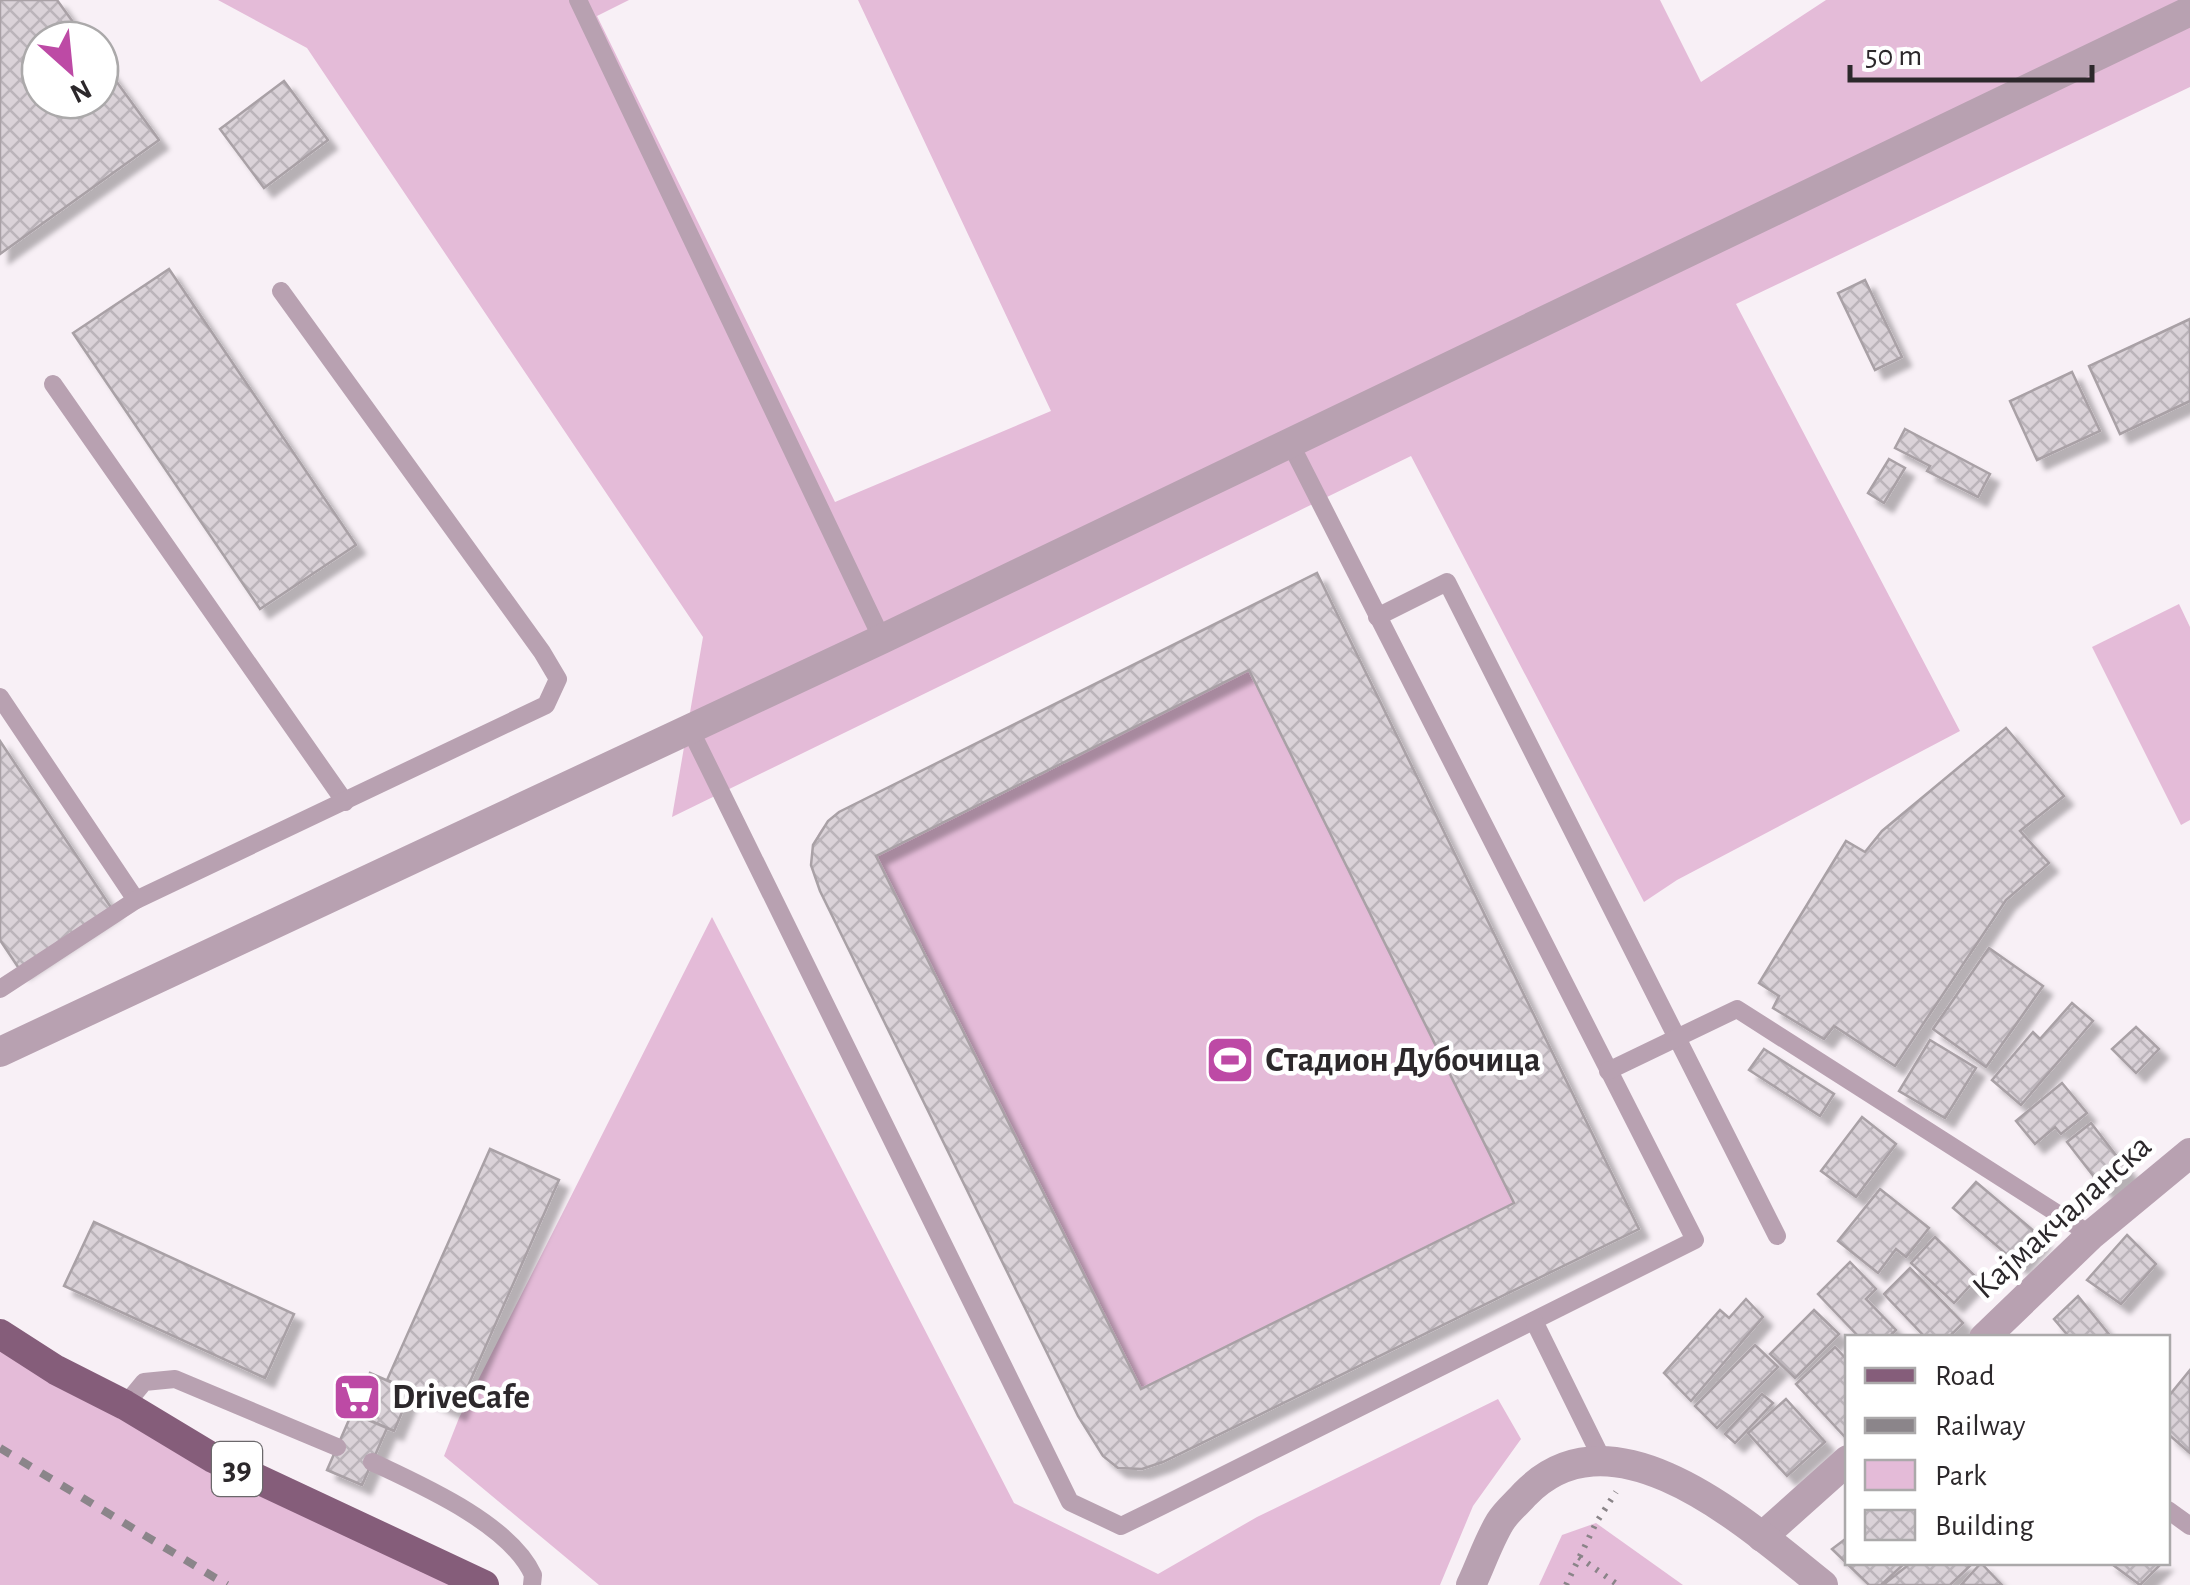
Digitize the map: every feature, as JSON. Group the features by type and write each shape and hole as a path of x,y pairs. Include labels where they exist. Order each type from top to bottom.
{"main road":[{"name":"39","path":"0,1334 213,1458 484,1585"}],"street":[{"path":"0,1052 882,639 2190,11"},
{"name":"Кајмакчаланска","path":"1987,1335 2091,1234 2190,1152"},
{"path":"1471,1585 1501,1520 1543,1476 1579,1463 1618,1463 1682,1483 1762,1537 1823,1585"},
{"path":"1762,1537 1845,1463"}],"lane":[{"path":"578,0 882,639"},
{"path":"0,989 136,900 546,705 558,679 281,291"},
{"path":"53,384 345,802"},
{"path":"690,728 1070,1502 1120,1526 1695,1240 1290,442"},
{"path":"1377,617 1447,582 1777,1236"},
{"path":"0,696 136,900"},
{"path":"1608,1071 1737,1009 2091,1234"},
{"path":"1534,1320 1618,1463"},
{"path":"125,1405 144,1382 175,1379 337,1448"},
{"path":"372,1462 439,1496 517,1548 533,1574 532,1585"}],"path":[{"path":"1566,1585 1596,1523 1618,1463"},
{"path":"1579,1557 1618,1585"}],"green space":[{"path":"218,0 629,0 597,16 835,502 1051,411 858,0 1660,0 1701,82 1826,0 2190,0 2190,87 1736,304 1960,731 1677,880 1644,902 1411,456 672,817 703,637 307,48"},
{"name":"Стадион Дубочица","path":"1317,573 1639,1229 1163,1462 1145,1467 1120,1466 1103,1453 1078,1416 820,891 813,848 821,830 839,812"},
{"path":"2179,604 2190,627 2190,820 2181,825 2092,647"},
{"path":"712,917 1014,1503 1158,1574 1257,1517 1498,1399 1521,1439 1473,1506 1440,1585 599,1585 444,1456 459,1418"},
{"path":"0,1337 484,1585 0,1585"},
{"path":"1596,1523 1683,1585 1539,1585 1562,1535"}],"building":[{"path":"0,0 57,0 72,20 20,20 20,120 120,120 120,86 159,140 0,254"},
{"path":"284,81 328,140 264,188 220,129"},
{"path":"169,269 356,545 260,609 73,333"},
{"path":"1865,280 1902,357 1875,370 1838,293"},
{"path":"2190,319 2190,401 2120,434 2089,366"},
{"path":"2072,372 2100,431 2037,460 2010,401"},
{"path":"1905,429 1990,474 1978,497 1927,471 1930,466 1895,448"},
{"path":"1889,459 1905,468 1884,503 1868,493"},
{"path":"1317,573 1639,1229 1163,1462 1142,1469 1118,1468 1103,1456 1078,1416 820,891 811,865 813,845 828,821 839,812","holes":["1249,670 1514,1203 1141,1389 876,856"]},
{"path":"2006,728 2064,796 2020,831 2049,863 2006,900 1895,1066 1834,1026 1824,1039 1773,1008 1779,996 1759,983 1846,841 1865,852 1882,831"},
{"path":"0,741 112,909 20,970 0,940"},
{"path":"1989,948 2043,986 1986,1067 1933,1029"},
{"path":"2072,1003 2093,1021 2021,1105 1992,1080 2033,1032 2040,1039"},
{"path":"2136,1027 2159,1049 2136,1073 2112,1049"},
{"path":"1930,1040 1976,1068 1945,1118 1899,1091"},
{"path":"1764,1049 1834,1094 1820,1116 1749,1070"},
{"path":"2062,1083 2087,1113 2061,1134 2055,1127 2035,1144 2016,1121"},
{"path":"1862,1117 1896,1144 1856,1197 1821,1171"},
{"path":"2091,1123 2129,1172 2105,1191 2067,1142"},
{"path":"490,1149 559,1180 457,1411 387,1380"},
{"path":"1976,1182 2042,1238 2019,1265 1953,1208"},
{"path":"1880,1189 1929,1228 1906,1257 1896,1249 1878,1273 1838,1241"},
{"path":"94,1222 294,1314 265,1378 64,1286"},
{"path":"2127,1235 2156,1264 2121,1304 2087,1280"},
{"path":"1935,1237 1977,1278 1954,1303 1911,1263"},
{"path":"1850,1262 1876,1289 1866,1299 1896,1330 1891,1335 1857,1335 1818,1294"},
{"path":"1910,1268 1963,1323 1951,1335 1923,1335 1884,1294"},
{"path":"2078,1296 2110,1335 2067,1335 2054,1319"},
{"path":"1746,1299 1763,1317 1691,1401 1664,1373 1720,1310 1729,1318"},
{"path":"1814,1310 1839,1334 1795,1378 1770,1354"},
{"path":"1755,1345 1778,1367 1717,1428 1695,1406"},
{"path":"1835,1347 1845,1358 1844,1436 1796,1384"},
{"path":"2190,1370 2190,1453 2170,1436 2170,1395"},
{"path":"370,1373 411,1391 394,1431 352,1413"},
{"path":"1762,1394 1773,1403 1735,1443 1725,1434"},
{"path":"1786,1399 1825,1442 1787,1476 1748,1433"},
{"path":"352,1413 387,1428 362,1485 327,1470"},
{"path":"1845,1539 1845,1562 1832,1549"},
{"path":"1848,1565 1903,1565 1881,1585 1869,1585"},
{"path":"1908,1565 1971,1565 1950,1585 1883,1585"},
{"path":"1983,1565 2002,1585 1961,1585"},
{"path":"2113,1565 2160,1565 2140,1585"}],"railway":[{"path":"0,1448 227,1585"}],"place":[{"name":"Стадион Дубочица","path":"1230,1060"},
{"name":"DriveCafe","path":"357,1397"}]}
